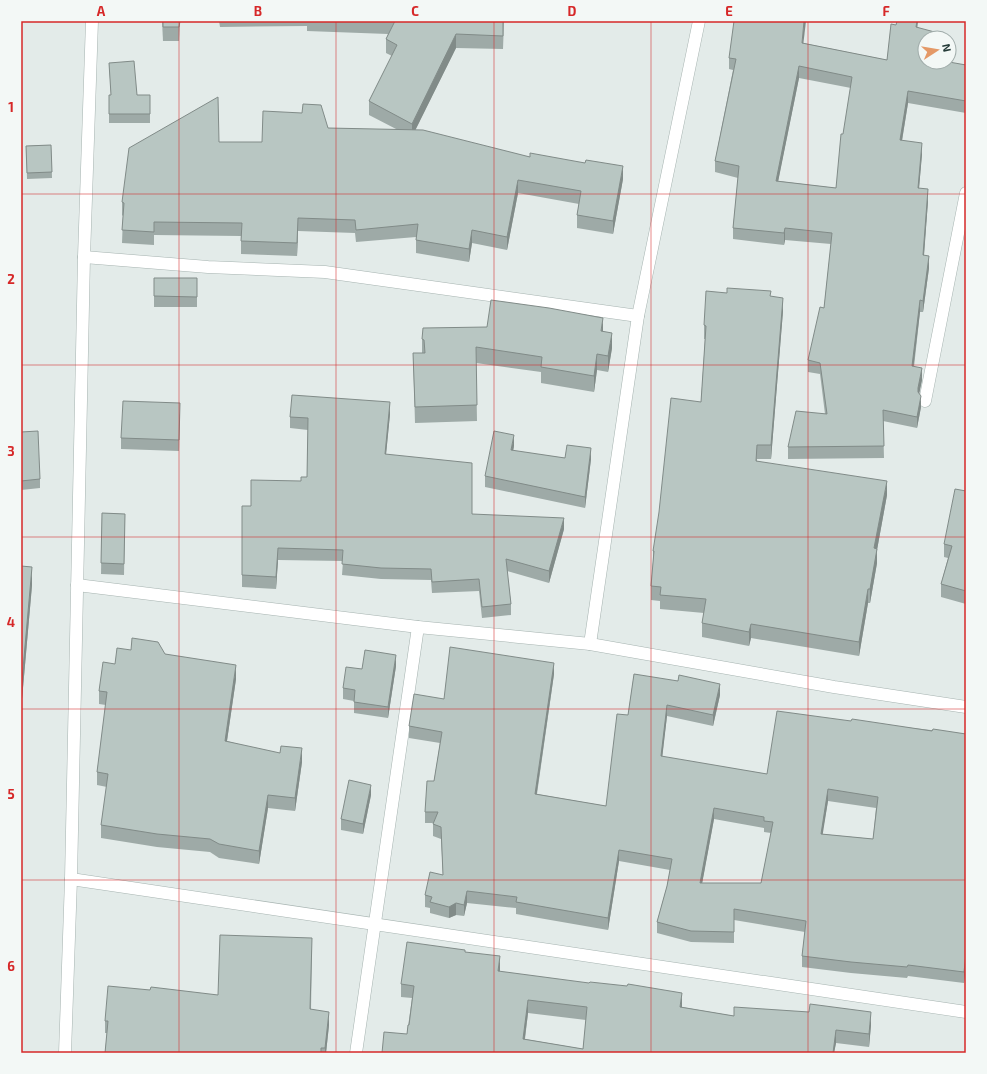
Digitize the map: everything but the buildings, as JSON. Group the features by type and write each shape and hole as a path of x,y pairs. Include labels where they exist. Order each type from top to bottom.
{"street":[{"path":"65,1053 71,879 84,257 92,21"},
{"path":"590,644 638,316 699,21"},
{"path":"925,401 966,193"},
{"path":"84,257 208,267 325,272 638,316"},
{"path":"77,585 418,627 590,644 834,687 966,707"},
{"path":"356,1053 418,627"},
{"path":"71,879 966,1012"}]}
